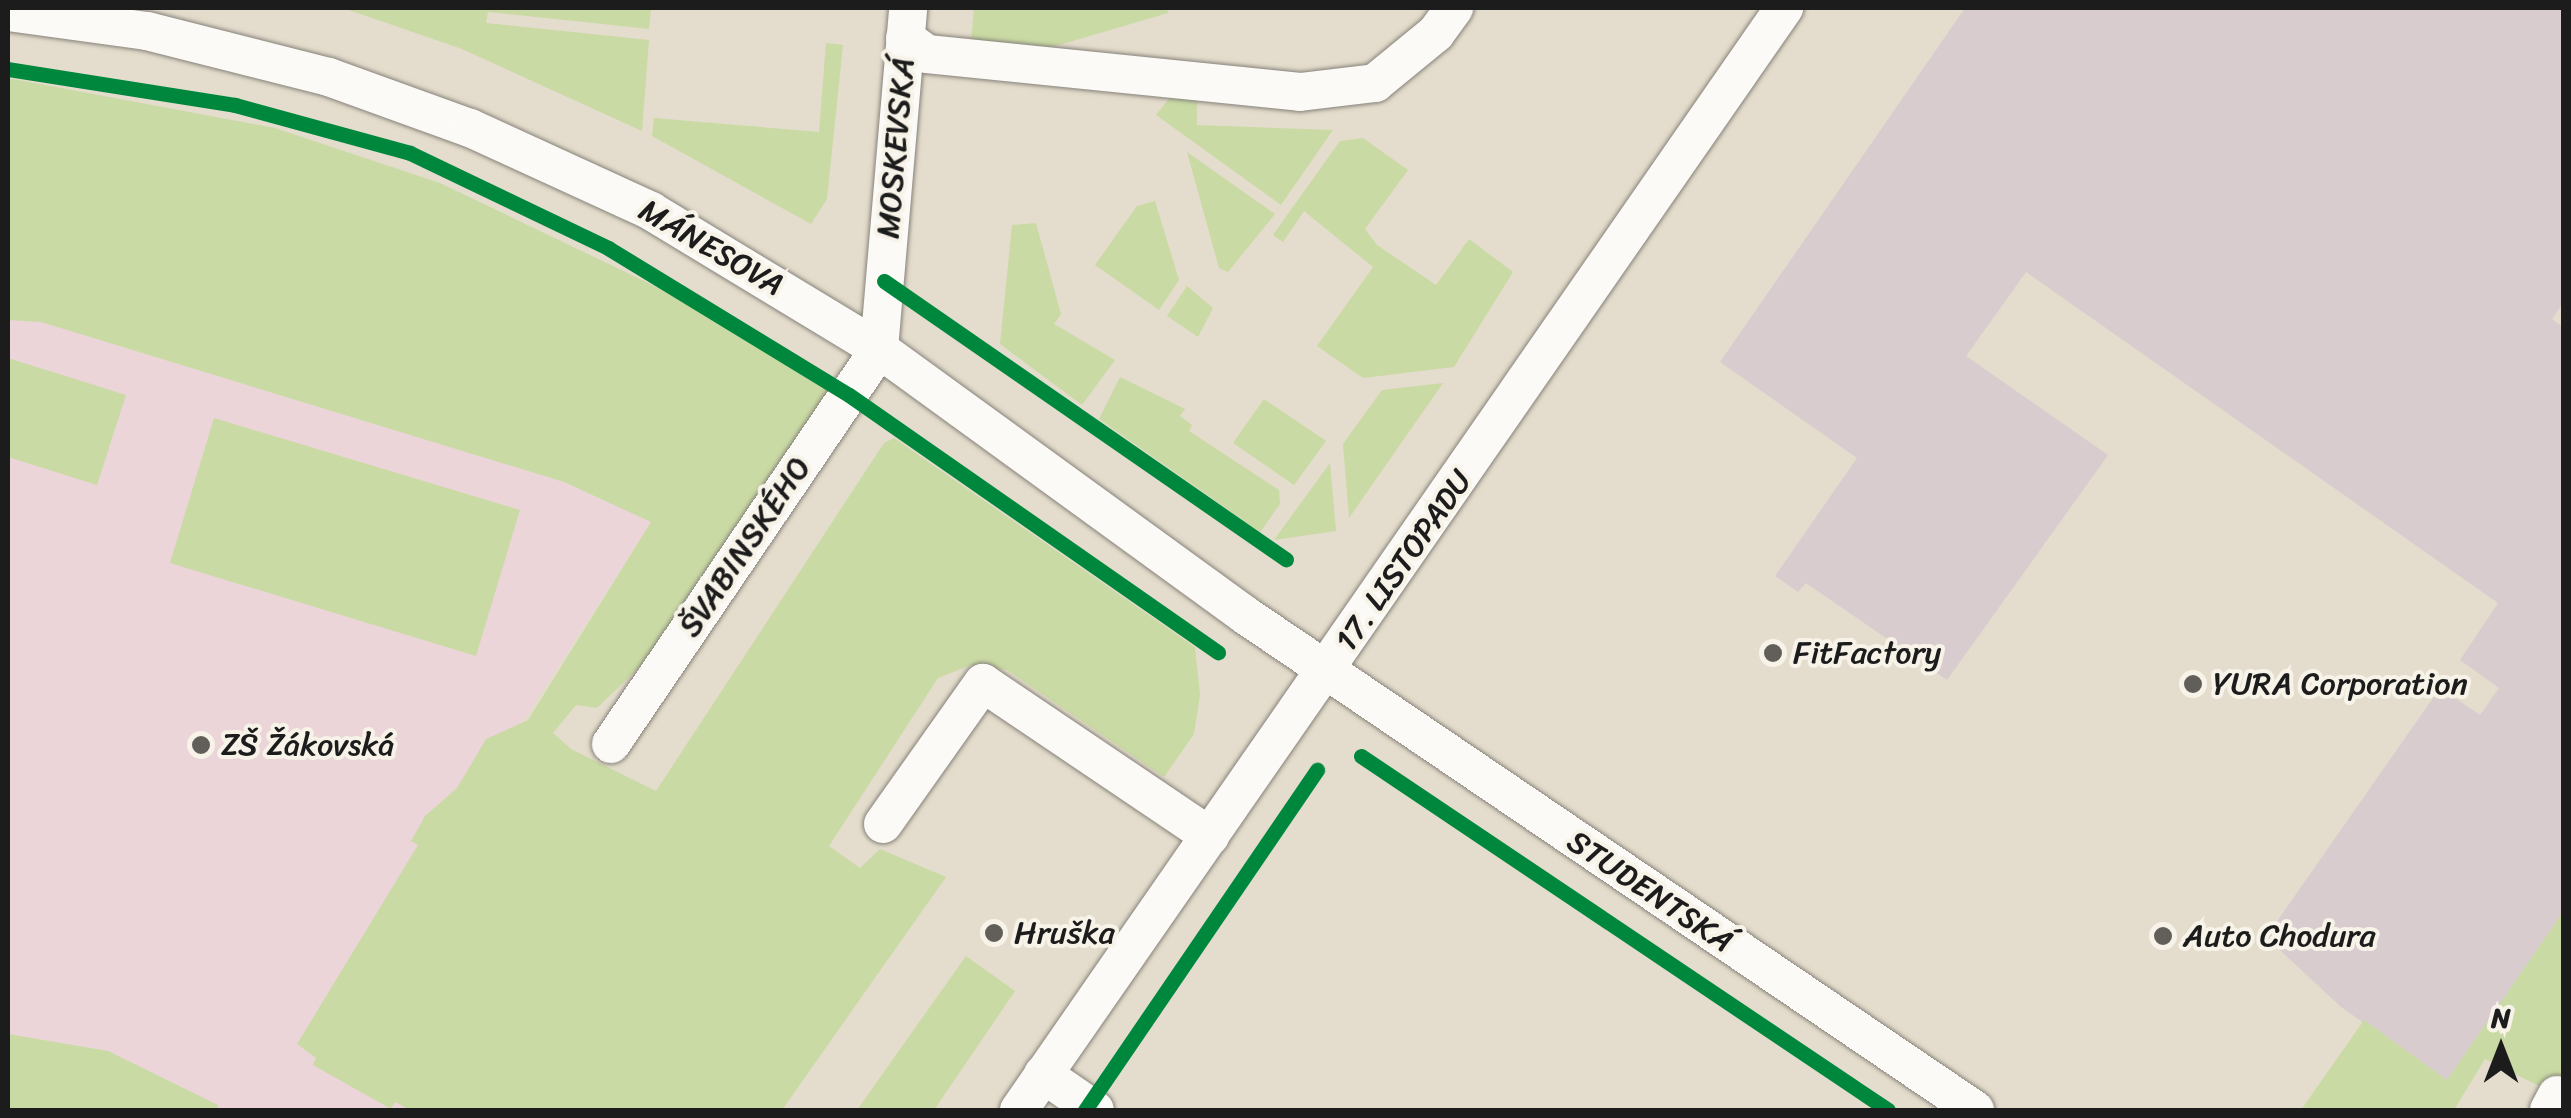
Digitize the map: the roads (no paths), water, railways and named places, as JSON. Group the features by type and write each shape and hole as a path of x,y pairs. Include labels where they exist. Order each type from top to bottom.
{"street":[{"path":"907,23 927,54 1300,92 1375,83 1436,33 1454,8"},
{"name":"17. LISTOPADU","path":"1019,1110 1784,8"},
{"name":"MÁNESOVA","path":"8,12 236,51 414,106 651,210 879,348 1326,672"},
{"name":"MOSKEVSKÁ","path":"879,348 907,23"},
{"name":"ŠVABINSKÉHO","path":"611,744 879,348"},
{"name":"STUDENTSKÁ","path":"1326,672 1975,1110"},
{"path":"882,824 983,682 1210,836"},
{"path":"1042,1074 1095,1110"}],"place":[{"name":"FitFactory","path":"1773,653"},
{"name":"YURA Corporation","path":"2193,684"},
{"name":"ZŠ Žákovská","path":"201,745"},
{"name":"Hruška","path":"994,933"},
{"name":"Auto Chodura","path":"2163,936"}]}
